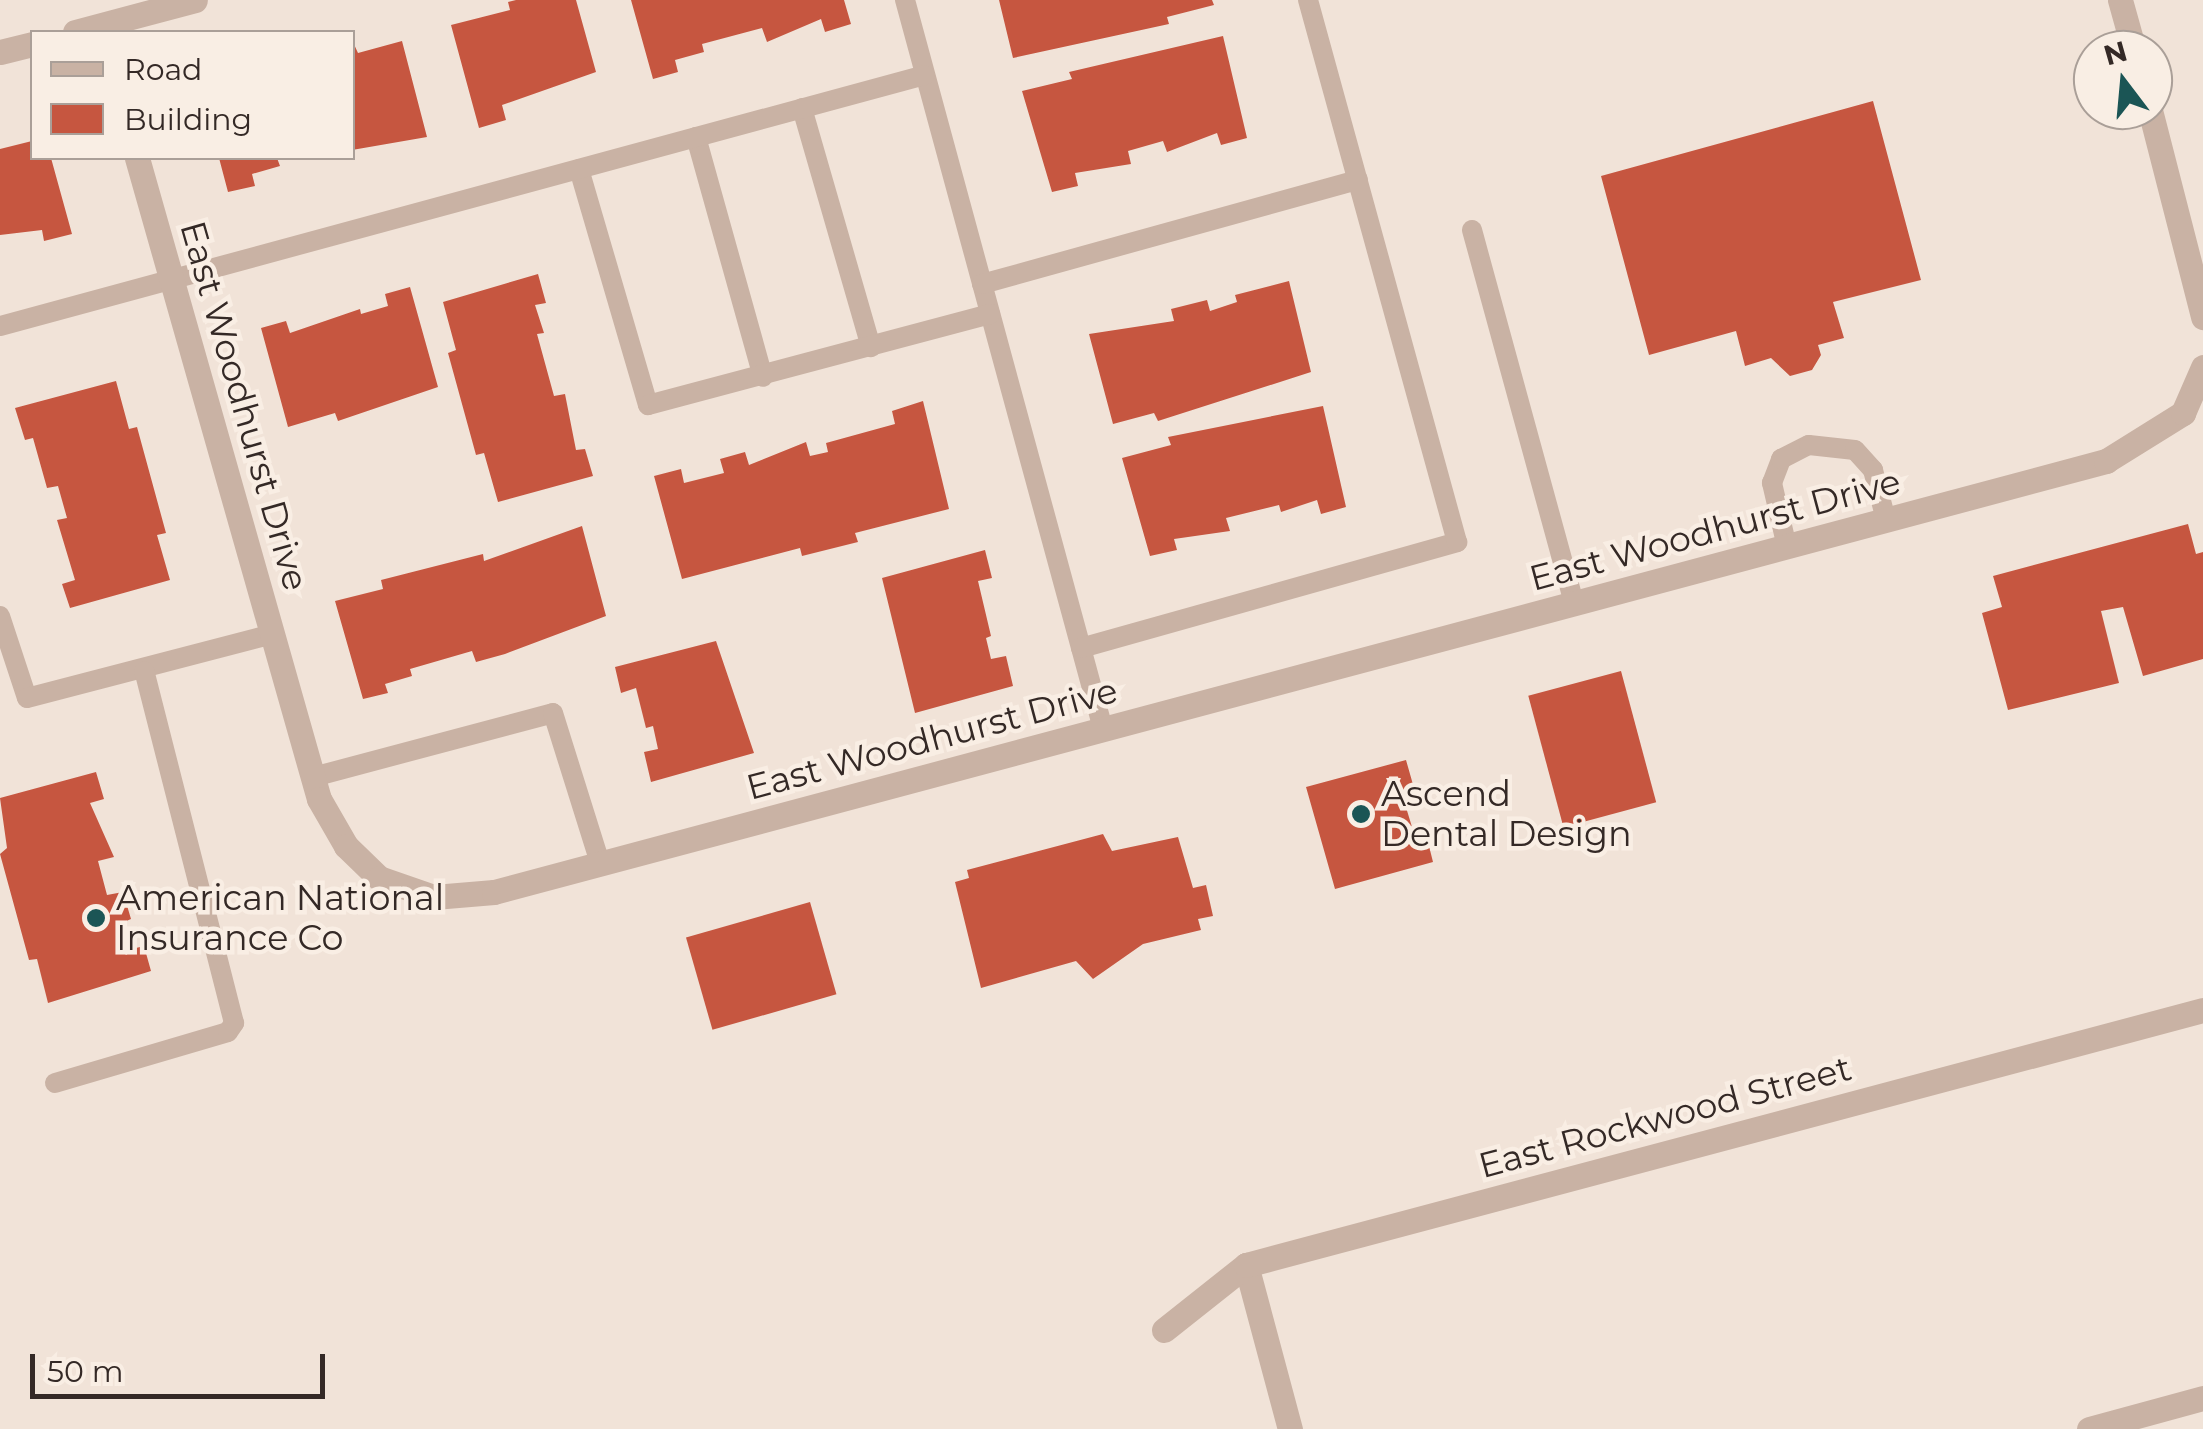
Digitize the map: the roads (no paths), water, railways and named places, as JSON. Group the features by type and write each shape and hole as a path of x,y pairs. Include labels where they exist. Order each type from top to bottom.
{"street":[{"path":"92,30 164,4 195,0"},
{"path":"2120,0 2128,30"},
{"path":"0,52 30,44"},
{"path":"2155,130 2203,317"},
{"name":"East Woodhurst Drive","path":"137,160 313,777 346,846 380,878 434,897 494,892 2106,462 2183,413 2203,367"},
{"name":"East Rockwood Street","path":"1164,1330 1246,1265 2203,1010"},
{"path":"1246,1265 1290,1429"},
{"path":"2089,1429 2203,1398"}],"lane":[{"path":"905,0 1102,729"},
{"path":"1081,648 1456,542 1308,0"},
{"path":"0,326 925,75"},
{"path":"802,108 872,347"},
{"path":"696,137 763,376"},
{"path":"579,169 648,405 990,314"},
{"path":"982,284 1358,180"},
{"path":"1472,230 1574,604"},
{"path":"1787,547 1772,483 1781,459 1808,444 1854,450 1872,470 1886,520"},
{"path":"0,616 27,698 144,671 272,634"},
{"path":"55,1084 228,1032 234,1022 144,671"},
{"path":"313,777 553,714 600,863"}],"place":[{"name":"Ascend Dental Design","path":"1361,814"},
{"name":"American National Insurance Co","path":"96,918"}]}
